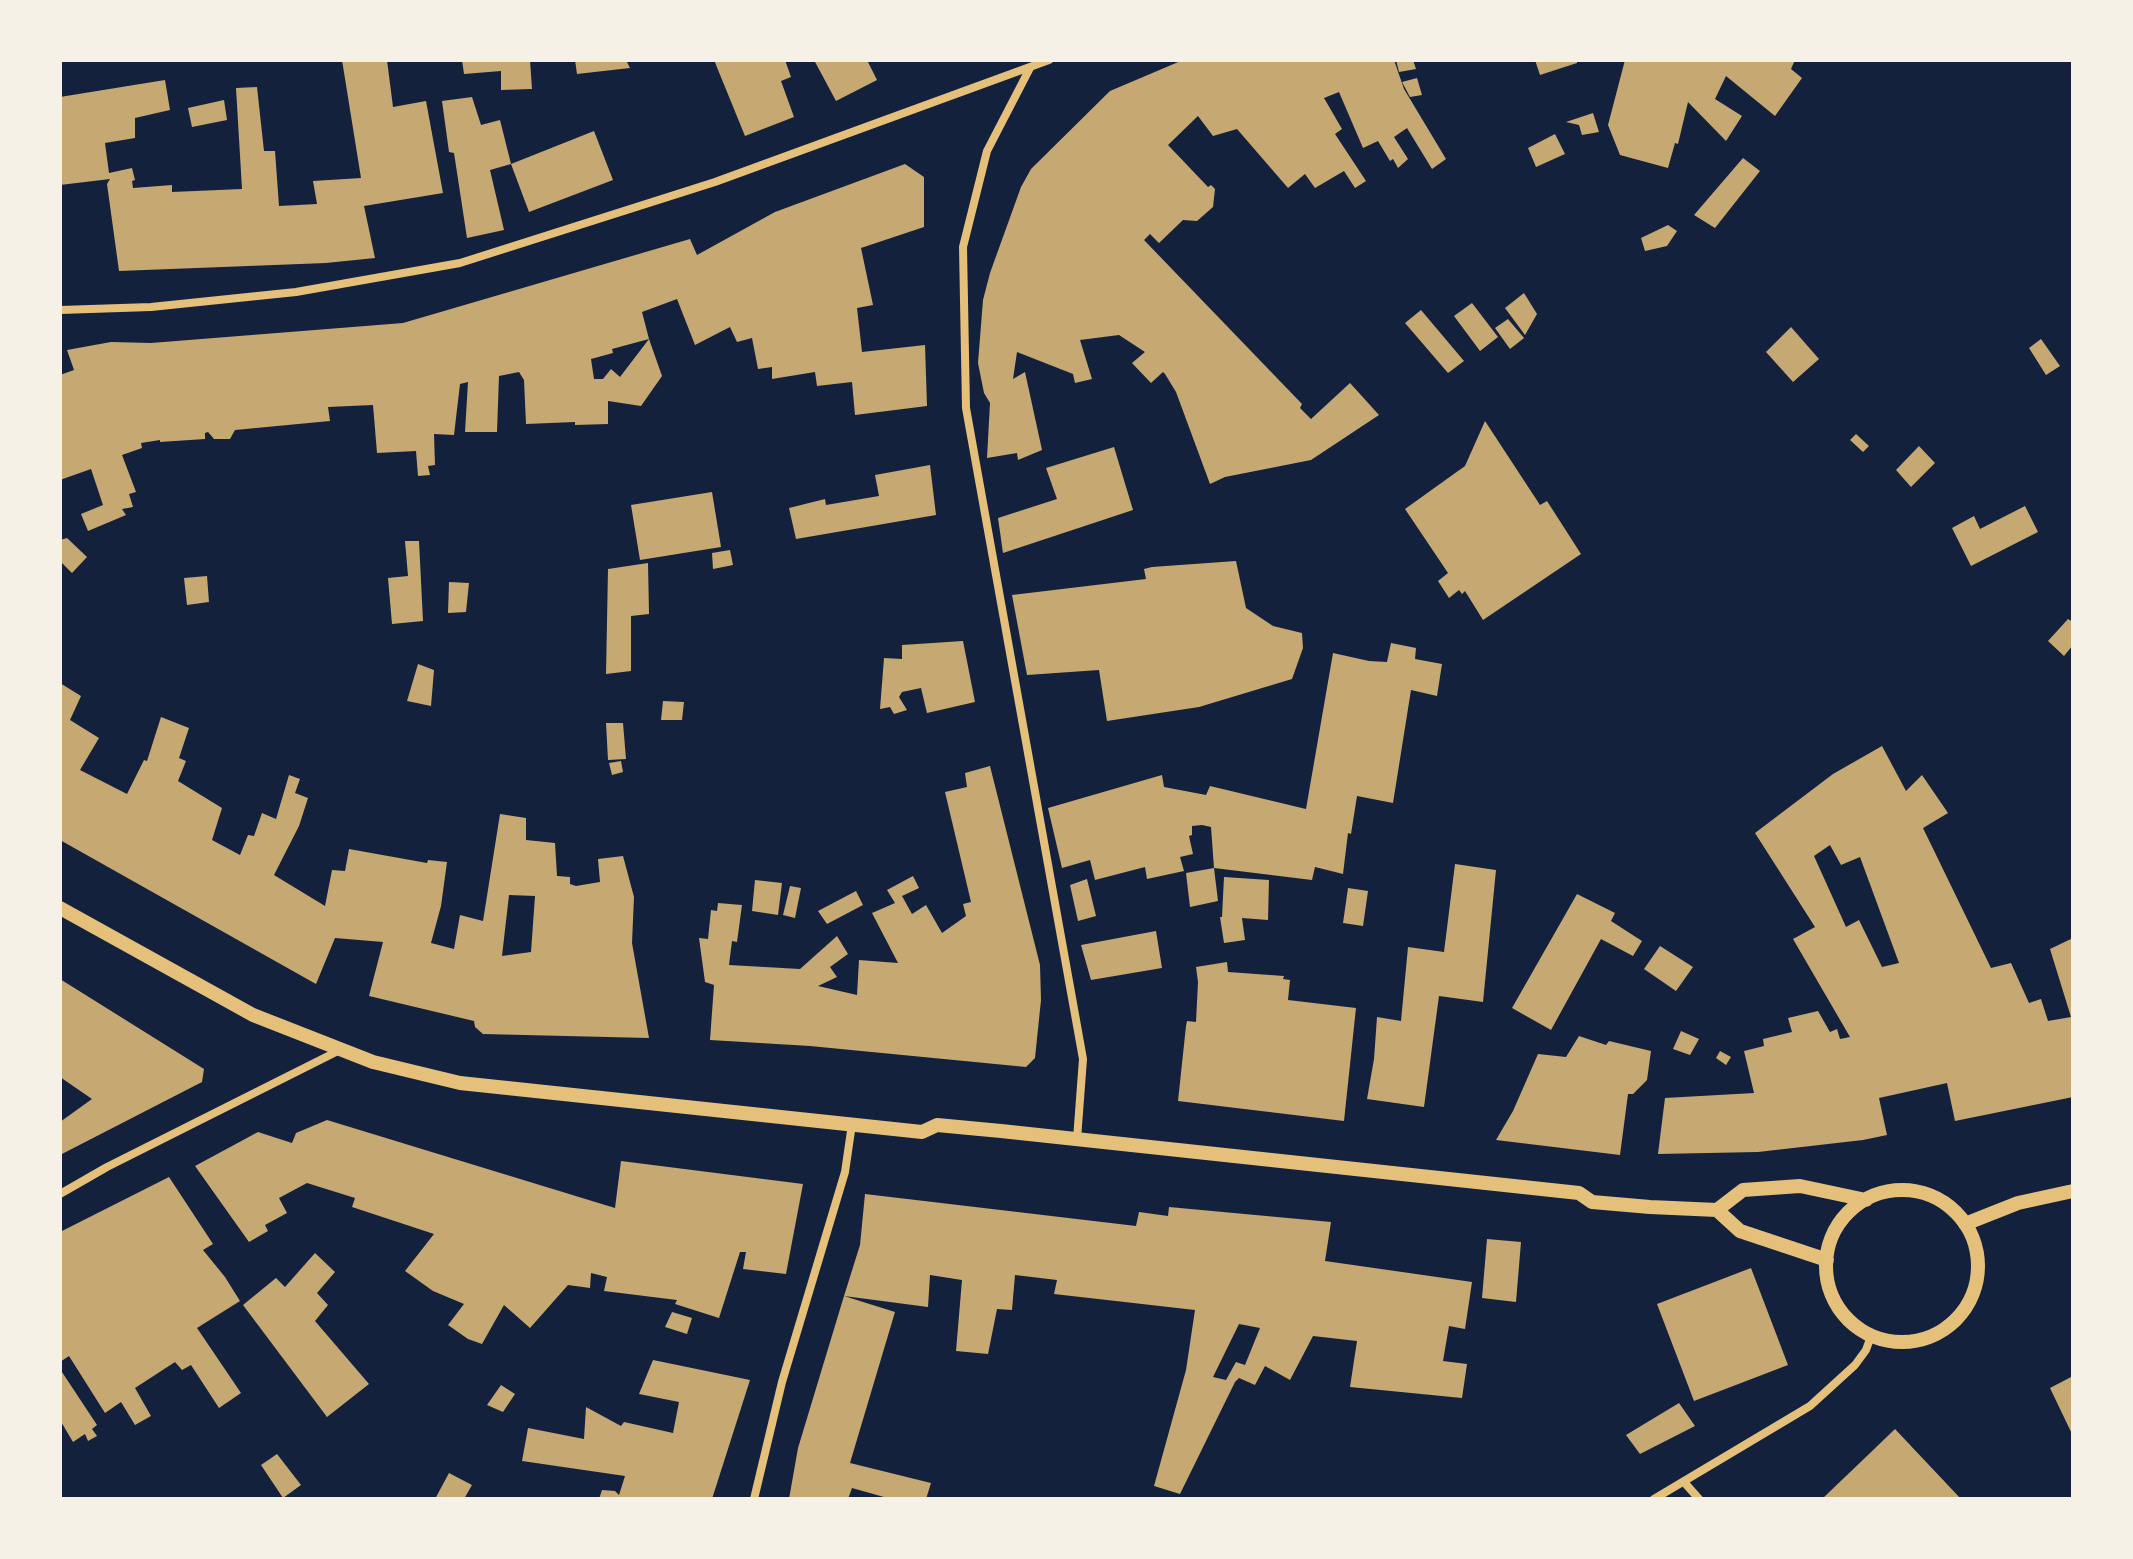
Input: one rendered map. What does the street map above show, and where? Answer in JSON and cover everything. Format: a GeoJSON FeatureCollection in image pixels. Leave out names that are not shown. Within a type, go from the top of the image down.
{"type":"FeatureCollection","features":[{"type":"Feature","properties":{"kind":"street"},"geometry":{"type":"LineString","coordinates":[[60,310],[151,307],[296,292],[460,263],[715,182],[1049,60]]}},
{"type":"Feature","properties":{"kind":"street"},"geometry":{"type":"LineString","coordinates":[[1030,68],[987,151],[963,247],[966,408],[1083,1059],[1077,1139]]}},
{"type":"Feature","properties":{"kind":"street"},"geometry":{"type":"LineString","coordinates":[[60,908],[253,1015],[393,1069],[460,1083],[922,1132],[937,1125],[1077,1139],[1579,1193],[1592,1202],[1717,1210],[1740,1231],[1827,1260]]}},
{"type":"Feature","properties":{"kind":"street"},"geometry":{"type":"LineString","coordinates":[[60,1194],[107,1167],[341,1049]]}},
{"type":"Feature","properties":{"kind":"street"},"geometry":{"type":"LineString","coordinates":[[754,1499],[782,1382],[845,1172],[852,1124]]}},
{"type":"Feature","properties":{"kind":"street"},"geometry":{"type":"LineString","coordinates":[[1717,1210],[1743,1190],[1800,1186],[1866,1200]]}},
{"type":"Feature","properties":{"kind":"street"},"geometry":{"type":"LineString","coordinates":[[1965,1224],[2018,1203],[2073,1191]]}},
{"type":"Feature","properties":{"kind":"street"},"geometry":{"type":"LineString","coordinates":[[1886,1192],[1916,1192],[1944,1203],[1965,1224],[1976,1251],[1978,1274],[1972,1295],[1961,1315],[1938,1333],[1917,1341],[1894,1342],[1871,1336],[1849,1321],[1835,1302],[1827,1282],[1829,1244],[1848,1213],[1866,1200],[1886,1192]]}},
{"type":"Feature","properties":{"kind":"street"},"geometry":{"type":"LineString","coordinates":[[1654,1499],[1810,1406],[1855,1365],[1871,1336]]}},
{"type":"Feature","properties":{"kind":"street"},"geometry":{"type":"LineString","coordinates":[[1684,1482],[1699,1499]]}},
{"type":"Feature","properties":{"kind":"building"},"geometry":{"type":"Polygon","coordinates":[[[342,60],[387,60],[393,107],[426,101],[443,193],[364,206],[375,258],[326,263],[119,271],[107,184],[110,179],[60,185],[60,97],[165,80],[170,110],[135,118],[135,138],[105,143],[109,173],[132,168],[133,188],[172,185],[172,192],[242,189],[236,88],[257,87],[264,151],[275,151],[279,206],[317,204],[313,181],[361,178],[342,60]]]}},
{"type":"Feature","properties":{"kind":"building"},"geometry":{"type":"Polygon","coordinates":[[[462,60],[530,60],[532,89],[501,90],[501,71],[464,74],[462,60]]]}},
{"type":"Feature","properties":{"kind":"building"},"geometry":{"type":"Polygon","coordinates":[[[575,60],[626,60],[630,68],[577,74],[575,60]]]}},
{"type":"Feature","properties":{"kind":"building"},"geometry":{"type":"Polygon","coordinates":[[[714,60],[785,60],[791,77],[781,81],[794,117],[745,136],[714,60]]]}},
{"type":"Feature","properties":{"kind":"building"},"geometry":{"type":"Polygon","coordinates":[[[814,60],[867,60],[877,80],[836,101],[814,60]]]}},
{"type":"Feature","properties":{"kind":"building"},"geometry":{"type":"Polygon","coordinates":[[[1183,60],[1394,60],[1404,89],[1446,159],[1432,169],[1407,128],[1394,137],[1408,159],[1398,168],[1378,141],[1363,148],[1339,92],[1324,98],[1342,129],[1335,134],[1366,181],[1355,188],[1344,171],[1315,188],[1305,174],[1288,188],[1237,129],[1213,136],[1198,116],[1168,145],[1208,187],[1211,185],[1215,189],[1213,207],[1197,221],[1183,220],[1159,243],[1150,234],[1144,240],[1302,404],[1300,408],[1311,419],[1350,383],[1379,415],[1311,460],[1225,477],[1210,484],[1176,392],[1163,372],[1151,383],[1132,363],[1145,352],[1119,335],[1080,340],[1092,379],[1075,383],[1073,374],[1017,352],[1013,379],[1025,372],[1042,450],[1018,460],[1017,453],[987,458],[990,403],[984,393],[978,363],[983,300],[1021,187],[1031,169],[1110,91],[1183,60]]]}},
{"type":"Feature","properties":{"kind":"building"},"geometry":{"type":"Polygon","coordinates":[[[1396,60],[1413,60],[1416,69],[1399,72],[1396,60]]]}},
{"type":"Feature","properties":{"kind":"building"},"geometry":{"type":"Polygon","coordinates":[[[1535,60],[1577,60],[1577,63],[1540,75],[1535,60]]]}},
{"type":"Feature","properties":{"kind":"building"},"geometry":{"type":"Polygon","coordinates":[[[1625,60],[1795,60],[1791,69],[1802,78],[1775,116],[1726,76],[1715,99],[1742,116],[1726,141],[1688,102],[1678,144],[1675,143],[1668,168],[1620,155],[1608,125],[1625,60]]]}},
{"type":"Feature","properties":{"kind":"building"},"geometry":{"type":"Polygon","coordinates":[[[1417,78],[1422,95],[1410,97],[1402,82],[1417,78]]]}},
{"type":"Feature","properties":{"kind":"building"},"geometry":{"type":"Polygon","coordinates":[[[472,97],[481,125],[500,120],[511,164],[490,170],[504,230],[467,238],[454,153],[449,152],[442,101],[472,97]]]}},
{"type":"Feature","properties":{"kind":"building"},"geometry":{"type":"Polygon","coordinates":[[[224,100],[227,120],[192,127],[188,108],[224,100]]]}},
{"type":"Feature","properties":{"kind":"building"},"geometry":{"type":"Polygon","coordinates":[[[1593,113],[1599,132],[1582,135],[1579,125],[1566,122],[1593,113]]]}},
{"type":"Feature","properties":{"kind":"building"},"geometry":{"type":"Polygon","coordinates":[[[594,131],[613,180],[529,212],[511,164],[594,131]]]}},
{"type":"Feature","properties":{"kind":"building"},"geometry":{"type":"Polygon","coordinates":[[[1555,134],[1565,154],[1536,167],[1528,148],[1555,134]]]}},
{"type":"Feature","properties":{"kind":"building"},"geometry":{"type":"Polygon","coordinates":[[[1743,158],[1760,171],[1715,228],[1694,215],[1743,158]]]}},
{"type":"Feature","properties":{"kind":"building"},"geometry":{"type":"Polygon","coordinates":[[[905,164],[924,177],[924,227],[861,248],[873,305],[857,308],[862,352],[925,345],[927,406],[855,415],[852,382],[817,386],[815,372],[772,379],[772,367],[758,369],[752,338],[737,342],[730,327],[695,345],[677,299],[642,312],[662,376],[641,406],[608,401],[608,424],[526,424],[524,380],[519,372],[499,376],[497,432],[465,432],[468,382],[460,384],[454,435],[434,434],[435,465],[428,466],[430,475],[418,476],[416,451],[377,453],[373,405],[328,407],[330,421],[235,430],[230,439],[214,439],[208,432],[205,439],[141,443],[142,448],[122,455],[136,492],[129,494],[133,507],[122,509],[126,515],[88,531],[81,514],[103,505],[91,469],[60,480],[60,375],[74,370],[67,350],[111,342],[151,343],[403,323],[690,239],[697,255],[775,212],[905,164]],[[649,339],[612,349],[613,353],[591,359],[594,379],[603,379],[611,369],[620,377],[649,339]]]}},
{"type":"Feature","properties":{"kind":"building"},"geometry":{"type":"Polygon","coordinates":[[[1668,225],[1677,231],[1667,246],[1645,251],[1641,238],[1668,225]]]}},
{"type":"Feature","properties":{"kind":"building"},"geometry":{"type":"Polygon","coordinates":[[[1524,293],[1537,314],[1525,335],[1505,308],[1524,293]]]}},
{"type":"Feature","properties":{"kind":"building"},"geometry":{"type":"Polygon","coordinates":[[[1472,303],[1498,337],[1480,351],[1454,316],[1472,303]]]}},
{"type":"Feature","properties":{"kind":"building"},"geometry":{"type":"Polygon","coordinates":[[[1421,310],[1464,361],[1448,373],[1405,323],[1421,310]]]}},
{"type":"Feature","properties":{"kind":"building"},"geometry":{"type":"Polygon","coordinates":[[[1508,319],[1524,338],[1510,349],[1495,328],[1508,319]]]}},
{"type":"Feature","properties":{"kind":"building"},"geometry":{"type":"Polygon","coordinates":[[[1791,327],[1819,359],[1793,382],[1766,352],[1791,327]]]}},
{"type":"Feature","properties":{"kind":"building"},"geometry":{"type":"Polygon","coordinates":[[[2041,339],[2060,366],[2046,375],[2029,348],[2041,339]]]}},
{"type":"Feature","properties":{"kind":"building"},"geometry":{"type":"Polygon","coordinates":[[[1485,421],[1540,505],[1547,501],[1581,554],[1483,620],[1465,591],[1462,594],[1459,590],[1449,598],[1438,581],[1448,573],[1405,509],[1465,466],[1485,421]]]}},
{"type":"Feature","properties":{"kind":"building"},"geometry":{"type":"Polygon","coordinates":[[[1856,434],[1869,446],[1863,452],[1850,440],[1856,434]]]}},
{"type":"Feature","properties":{"kind":"building"},"geometry":{"type":"Polygon","coordinates":[[[1919,446],[1935,463],[1911,487],[1896,470],[1919,446]]]}},
{"type":"Feature","properties":{"kind":"building"},"geometry":{"type":"Polygon","coordinates":[[[1114,447],[1133,510],[1003,553],[998,518],[1057,499],[1046,468],[1114,447]]]}},
{"type":"Feature","properties":{"kind":"building"},"geometry":{"type":"Polygon","coordinates":[[[930,465],[936,515],[796,539],[789,508],[825,499],[826,505],[879,496],[875,475],[930,465]]]}},
{"type":"Feature","properties":{"kind":"building"},"geometry":{"type":"Polygon","coordinates":[[[712,492],[721,547],[640,560],[631,505],[712,492]]]}},
{"type":"Feature","properties":{"kind":"building"},"geometry":{"type":"Polygon","coordinates":[[[2025,506],[2038,532],[1971,566],[1952,528],[1974,516],[1980,529],[2025,506]]]}},
{"type":"Feature","properties":{"kind":"building"},"geometry":{"type":"Polygon","coordinates":[[[67,538],[87,557],[72,573],[60,561],[60,540],[67,538]]]}},
{"type":"Feature","properties":{"kind":"building"},"geometry":{"type":"Polygon","coordinates":[[[405,541],[419,541],[423,621],[392,624],[388,578],[408,576],[405,541]]]}},
{"type":"Feature","properties":{"kind":"building"},"geometry":{"type":"Polygon","coordinates":[[[730,550],[733,565],[713,569],[712,553],[730,550]]]}},
{"type":"Feature","properties":{"kind":"building"},"geometry":{"type":"Polygon","coordinates":[[[1236,561],[1246,608],[1273,626],[1302,633],[1303,648],[1292,679],[1199,707],[1107,721],[1099,670],[1027,675],[1012,595],[1146,579],[1144,569],[1152,567],[1236,561]]]}},
{"type":"Feature","properties":{"kind":"building"},"geometry":{"type":"Polygon","coordinates":[[[648,563],[649,614],[631,616],[631,671],[606,674],[608,569],[648,563]]]}},
{"type":"Feature","properties":{"kind":"building"},"geometry":{"type":"Polygon","coordinates":[[[207,576],[209,602],[187,605],[184,578],[207,576]]]}},
{"type":"Feature","properties":{"kind":"building"},"geometry":{"type":"Polygon","coordinates":[[[449,582],[469,583],[466,612],[448,613],[449,582]]]}},
{"type":"Feature","properties":{"kind":"building"},"geometry":{"type":"Polygon","coordinates":[[[2068,619],[2073,622],[2073,645],[2064,656],[2048,641],[2068,619]]]}},
{"type":"Feature","properties":{"kind":"building"},"geometry":{"type":"Polygon","coordinates":[[[963,641],[975,702],[927,713],[921,688],[902,692],[899,697],[907,710],[894,714],[890,707],[880,709],[884,658],[902,659],[902,645],[963,641]]]}},
{"type":"Feature","properties":{"kind":"building"},"geometry":{"type":"Polygon","coordinates":[[[1391,643],[1416,648],[1415,659],[1442,664],[1437,696],[1411,690],[1393,803],[1357,796],[1343,874],[1315,867],[1312,880],[1214,868],[1211,827],[1202,825],[1192,826],[1192,835],[1189,836],[1193,854],[1180,857],[1184,871],[1147,879],[1145,867],[1095,880],[1090,860],[1062,868],[1048,808],[1162,775],[1164,787],[1206,795],[1210,786],[1306,809],[1333,653],[1387,662],[1391,643]]]}},
{"type":"Feature","properties":{"kind":"building"},"geometry":{"type":"Polygon","coordinates":[[[418,664],[434,670],[431,706],[407,701],[418,664]]]}},
{"type":"Feature","properties":{"kind":"building"},"geometry":{"type":"Polygon","coordinates":[[[60,683],[81,696],[70,720],[99,738],[80,770],[127,794],[144,760],[147,761],[161,717],[189,728],[179,758],[186,761],[178,781],[222,808],[212,840],[240,855],[248,835],[254,836],[262,813],[276,819],[289,775],[300,779],[295,793],[308,798],[299,826],[274,875],[325,906],[332,870],[345,871],[349,849],[427,863],[428,860],[447,862],[441,906],[431,943],[454,949],[460,915],[483,921],[500,814],[526,818],[526,840],[555,843],[557,876],[570,877],[570,884],[600,882],[598,859],[623,856],[634,897],[632,943],[649,1038],[483,1034],[475,1027],[474,1021],[369,996],[383,942],[335,938],[316,984],[60,840],[60,683]],[[509,895],[502,956],[531,952],[535,896],[509,895]]]}},
{"type":"Feature","properties":{"kind":"building"},"geometry":{"type":"Polygon","coordinates":[[[663,701],[684,702],[682,720],[661,720],[663,701]]]}},
{"type":"Feature","properties":{"kind":"building"},"geometry":{"type":"Polygon","coordinates":[[[606,723],[623,723],[626,759],[608,760],[606,723]]]}},
{"type":"Feature","properties":{"kind":"building"},"geometry":{"type":"Polygon","coordinates":[[[1882,746],[1906,791],[1922,775],[1948,813],[1923,828],[1991,968],[2011,963],[2029,1003],[2041,999],[2048,1021],[2071,1017],[2050,949],[2073,938],[2073,1097],[1955,1121],[1947,1083],[1879,1098],[1887,1135],[1758,1152],[1658,1154],[1665,1098],[1754,1093],[1744,1051],[1764,1046],[1763,1039],[1792,1032],[1788,1018],[1818,1011],[1830,1032],[1837,1029],[1840,1039],[1850,1037],[1793,939],[1815,927],[1755,833],[1833,774],[1882,746]],[[1830,845],[1814,856],[1846,927],[1859,920],[1882,967],[1899,963],[1860,857],[1841,865],[1830,845]]]}},
{"type":"Feature","properties":{"kind":"building"},"geometry":{"type":"Polygon","coordinates":[[[621,761],[623,772],[612,775],[609,763],[621,761]]]}},
{"type":"Feature","properties":{"kind":"building"},"geometry":{"type":"Polygon","coordinates":[[[990,766],[1040,965],[1041,1000],[1035,1058],[1026,1067],[810,1046],[710,1040],[714,985],[705,982],[699,938],[708,939],[711,910],[717,911],[718,903],[742,905],[737,942],[732,941],[729,965],[800,969],[837,936],[848,954],[830,967],[837,977],[818,986],[857,995],[859,960],[898,963],[872,913],[895,903],[887,890],[913,876],[919,888],[902,896],[912,914],[926,905],[942,933],[966,916],[963,904],[971,902],[945,792],[967,787],[965,773],[990,766]]]}},
{"type":"Feature","properties":{"kind":"building"},"geometry":{"type":"Polygon","coordinates":[[[1455,864],[1496,870],[1483,1002],[1439,996],[1424,1107],[1367,1099],[1377,1017],[1401,1021],[1408,947],[1444,952],[1455,864]]]}},
{"type":"Feature","properties":{"kind":"building"},"geometry":{"type":"Polygon","coordinates":[[[1214,868],[1218,901],[1190,907],[1186,873],[1214,868]]]}},
{"type":"Feature","properties":{"kind":"building"},"geometry":{"type":"Polygon","coordinates":[[[1224,877],[1269,880],[1268,920],[1242,918],[1245,940],[1224,943],[1220,917],[1224,877]]]}},
{"type":"Feature","properties":{"kind":"building"},"geometry":{"type":"Polygon","coordinates":[[[1087,879],[1096,916],[1078,921],[1070,885],[1087,879]]]}},
{"type":"Feature","properties":{"kind":"building"},"geometry":{"type":"Polygon","coordinates":[[[755,880],[782,883],[778,915],[752,911],[755,880]]]}},
{"type":"Feature","properties":{"kind":"building"},"geometry":{"type":"Polygon","coordinates":[[[790,886],[801,888],[795,918],[783,915],[790,886]]]}},
{"type":"Feature","properties":{"kind":"building"},"geometry":{"type":"Polygon","coordinates":[[[1348,888],[1368,891],[1363,926],[1343,923],[1348,888]]]}},
{"type":"Feature","properties":{"kind":"building"},"geometry":{"type":"Polygon","coordinates":[[[856,891],[863,905],[827,924],[818,911],[856,891]]]}},
{"type":"Feature","properties":{"kind":"building"},"geometry":{"type":"Polygon","coordinates":[[[1577,894],[1615,913],[1611,921],[1642,941],[1633,956],[1601,939],[1551,1030],[1512,1008],[1577,894]]]}},
{"type":"Feature","properties":{"kind":"building"},"geometry":{"type":"Polygon","coordinates":[[[1156,931],[1162,968],[1091,980],[1081,945],[1156,931]]]}},
{"type":"Feature","properties":{"kind":"building"},"geometry":{"type":"Polygon","coordinates":[[[1660,946],[1693,967],[1676,991],[1644,969],[1660,946]]]}},
{"type":"Feature","properties":{"kind":"building"},"geometry":{"type":"Polygon","coordinates":[[[1227,962],[1228,972],[1284,976],[1283,979],[1290,980],[1288,1000],[1356,1008],[1344,1121],[1178,1101],[1187,1021],[1196,1022],[1196,967],[1227,962]]]}},
{"type":"Feature","properties":{"kind":"building"},"geometry":{"type":"Polygon","coordinates":[[[60,979],[204,1069],[202,1082],[60,1155],[60,1122],[92,1099],[60,1077],[60,979]]]}},
{"type":"Feature","properties":{"kind":"building"},"geometry":{"type":"Polygon","coordinates":[[[1681,1031],[1699,1039],[1690,1055],[1673,1049],[1681,1031]]]}},
{"type":"Feature","properties":{"kind":"building"},"geometry":{"type":"Polygon","coordinates":[[[1579,1036],[1606,1045],[1609,1041],[1651,1051],[1647,1080],[1633,1094],[1628,1094],[1620,1155],[1496,1140],[1513,1111],[1538,1054],[1566,1057],[1579,1036]]]}},
{"type":"Feature","properties":{"kind":"building"},"geometry":{"type":"Polygon","coordinates":[[[1720,1051],[1731,1057],[1726,1065],[1716,1058],[1720,1051]]]}},
{"type":"Feature","properties":{"kind":"building"},"geometry":{"type":"Polygon","coordinates":[[[327,1120],[615,1208],[621,1161],[803,1184],[786,1274],[743,1269],[746,1252],[740,1252],[719,1318],[675,1304],[677,1300],[604,1291],[607,1277],[591,1273],[590,1288],[568,1285],[530,1328],[504,1305],[482,1344],[468,1339],[448,1325],[464,1304],[433,1291],[405,1271],[434,1234],[352,1207],[355,1198],[307,1183],[279,1198],[287,1213],[265,1225],[268,1231],[249,1242],[195,1166],[258,1132],[292,1143],[296,1133],[327,1120]]]}},
{"type":"Feature","properties":{"kind":"building"},"geometry":{"type":"Polygon","coordinates":[[[169,1177],[213,1244],[203,1250],[240,1301],[197,1328],[241,1393],[219,1408],[191,1365],[182,1370],[175,1362],[135,1388],[151,1416],[135,1425],[121,1402],[105,1413],[69,1356],[60,1362],[60,1232],[169,1177]]]}},
{"type":"Feature","properties":{"kind":"building"},"geometry":{"type":"Polygon","coordinates":[[[865,1194],[1136,1226],[1139,1212],[1168,1216],[1169,1207],[1331,1222],[1325,1261],[1472,1282],[1465,1329],[1449,1326],[1443,1361],[1467,1364],[1462,1398],[1350,1387],[1357,1341],[1313,1336],[1290,1380],[1265,1366],[1255,1385],[1239,1378],[1235,1382],[1180,1494],[1154,1486],[1186,1370],[1195,1310],[1054,1294],[1057,1280],[1015,1275],[1012,1310],[997,1309],[988,1354],[956,1351],[962,1280],[930,1275],[928,1307],[844,1296],[860,1245],[865,1194]],[[1239,1324],[1213,1377],[1226,1380],[1236,1362],[1245,1365],[1260,1328],[1239,1324]]]}},
{"type":"Feature","properties":{"kind":"building"},"geometry":{"type":"Polygon","coordinates":[[[1487,1239],[1521,1242],[1516,1302],[1482,1298],[1487,1239]]]}},
{"type":"Feature","properties":{"kind":"building"},"geometry":{"type":"Polygon","coordinates":[[[315,1253],[335,1272],[317,1293],[328,1305],[315,1321],[369,1384],[327,1417],[243,1305],[276,1278],[285,1287],[315,1253]]]}},
{"type":"Feature","properties":{"kind":"building"},"geometry":{"type":"Polygon","coordinates":[[[1751,1268],[1788,1365],[1694,1401],[1657,1304],[1751,1268]]]}},
{"type":"Feature","properties":{"kind":"building"},"geometry":{"type":"Polygon","coordinates":[[[844,1296],[895,1312],[850,1463],[931,1483],[926,1499],[891,1499],[852,1488],[848,1499],[789,1499],[798,1448],[844,1296]]]}},
{"type":"Feature","properties":{"kind":"building"},"geometry":{"type":"Polygon","coordinates":[[[672,1312],[692,1318],[687,1334],[665,1327],[672,1312]]]}},
{"type":"Feature","properties":{"kind":"building"},"geometry":{"type":"Polygon","coordinates":[[[653,1360],[750,1380],[712,1499],[599,1499],[602,1490],[615,1491],[619,1495],[625,1476],[522,1461],[528,1428],[584,1439],[586,1407],[621,1426],[624,1422],[673,1433],[679,1402],[639,1394],[653,1360]]]}},
{"type":"Feature","properties":{"kind":"building"},"geometry":{"type":"Polygon","coordinates":[[[60,1369],[97,1425],[92,1429],[97,1436],[88,1441],[85,1434],[73,1442],[60,1420],[60,1369]]]}},
{"type":"Feature","properties":{"kind":"building"},"geometry":{"type":"Polygon","coordinates":[[[2073,1376],[2073,1436],[2050,1388],[2073,1376]]]}},
{"type":"Feature","properties":{"kind":"building"},"geometry":{"type":"Polygon","coordinates":[[[501,1385],[515,1394],[503,1412],[487,1405],[501,1385]]]}},
{"type":"Feature","properties":{"kind":"building"},"geometry":{"type":"Polygon","coordinates":[[[1679,1403],[1695,1426],[1640,1454],[1626,1435],[1679,1403]]]}},
{"type":"Feature","properties":{"kind":"building"},"geometry":{"type":"Polygon","coordinates":[[[1895,1429],[1961,1499],[1822,1499],[1869,1454],[1895,1429]]]}},
{"type":"Feature","properties":{"kind":"building"},"geometry":{"type":"Polygon","coordinates":[[[277,1454],[301,1485],[283,1498],[261,1465],[277,1454]]]}},
{"type":"Feature","properties":{"kind":"building"},"geometry":{"type":"Polygon","coordinates":[[[449,1473],[472,1485],[464,1499],[435,1499],[449,1473]]]}}]}
